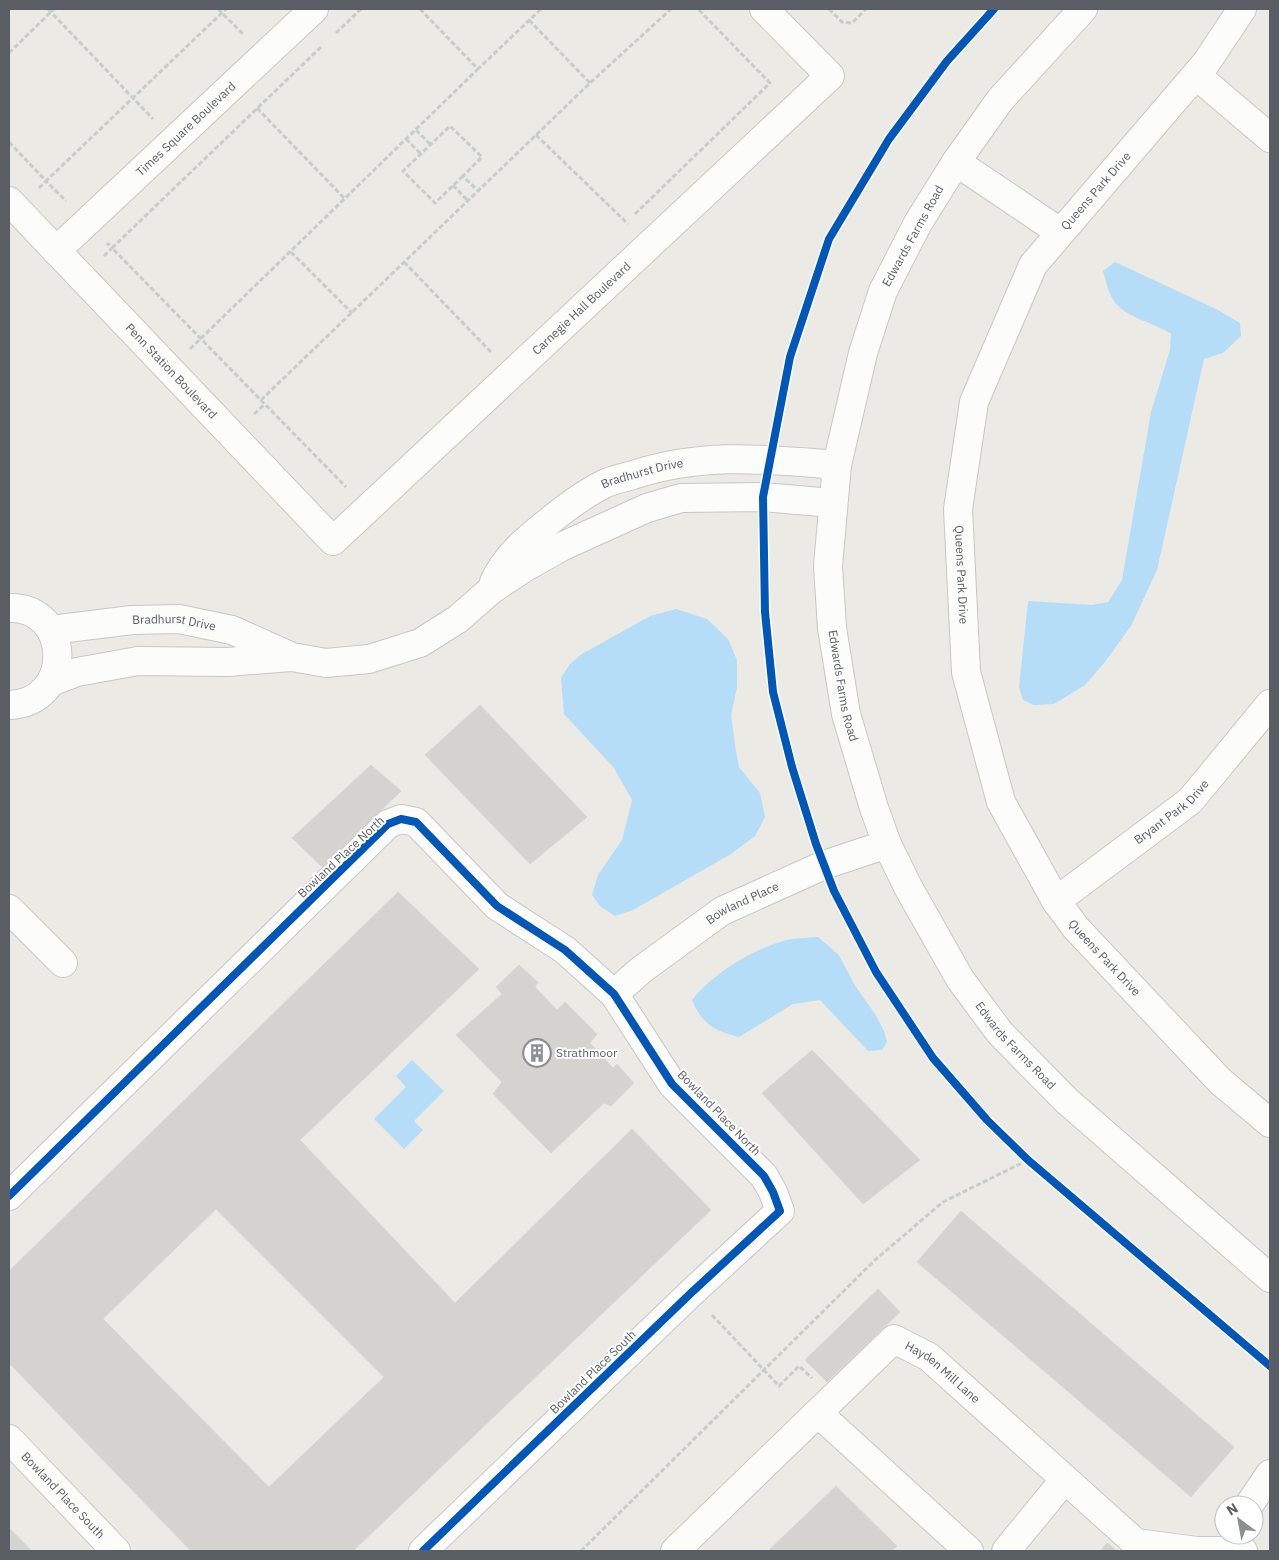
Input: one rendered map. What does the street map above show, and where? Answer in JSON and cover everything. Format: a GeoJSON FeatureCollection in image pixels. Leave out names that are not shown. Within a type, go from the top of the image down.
{"type":"FeatureCollection","features":[{"type":"Feature","properties":{"kind":"street","name":"Times Square Boulevard"},"geometry":{"type":"LineString","coordinates":[[56,251],[314,9]]}},
{"type":"Feature","properties":{"kind":"street","name":"Carnegie Hall Boulevard"},"geometry":{"type":"LineString","coordinates":[[333,541],[830,76],[764,9]]}},
{"type":"Feature","properties":{"kind":"street","name":"Edwards Farms Road"},"geometry":{"type":"LineString","coordinates":[[1083,9],[1000,100],[956,162],[918,223],[883,291],[863,353],[837,465],[832,503],[828,566],[832,628],[851,733],[864,781],[887,844],[927,922],[960,979],[1000,1033],[1067,1102],[1270,1278]]}},
{"type":"Feature","properties":{"kind":"street","name":"Queens Park Drive"},"geometry":{"type":"LineString","coordinates":[[1242,9],[1196,75],[1033,265],[974,402],[958,508],[966,672],[1001,802],[1056,901],[1076,928],[1220,1081],[1270,1122]]}},
{"type":"Feature","properties":{"kind":"street"},"geometry":{"type":"LineString","coordinates":[[1196,75],[1270,138]]}},
{"type":"Feature","properties":{"kind":"street"},"geometry":{"type":"LineString","coordinates":[[956,162],[1060,232]]}},
{"type":"Feature","properties":{"kind":"street","name":"Penn Station Boulevard"},"geometry":{"type":"LineString","coordinates":[[9,201],[333,541]]}},
{"type":"Feature","properties":{"kind":"street","name":"Bradhurst Drive"},"geometry":{"type":"LineString","coordinates":[[490,590],[502,565],[522,543],[563,510],[604,484],[662,465],[704,459],[746,457],[837,465]]}},
{"type":"Feature","properties":{"kind":"street","name":"Bradhurst Drive"},"geometry":{"type":"LineString","coordinates":[[51,630],[132,620],[178,619],[232,630],[292,657],[326,663],[369,659],[420,643],[458,619],[490,590],[532,563],[610,523],[647,508],[681,498],[764,497],[832,503]]}},
{"type":"Feature","properties":{"kind":"street"},"geometry":{"type":"LineString","coordinates":[[9,608],[26,611],[40,618],[51,630],[58,647],[58,665],[51,682],[40,694],[26,702],[9,705]]}},
{"type":"Feature","properties":{"kind":"street","name":"Bradhurst Drive"},"geometry":{"type":"LineString","coordinates":[[51,682],[77,672],[138,661],[228,662],[292,657]]}},
{"type":"Feature","properties":{"kind":"street","name":"Bryant Park Drive"},"geometry":{"type":"LineString","coordinates":[[1056,901],[1190,801],[1270,704]]}},
{"type":"Feature","properties":{"kind":"street","name":"Bowland Place North"},"geometry":{"type":"LineString","coordinates":[[9,1196],[388,824],[401,819],[416,822],[497,906],[565,950],[614,994],[672,1084],[764,1176],[773,1192],[780,1211]]}},
{"type":"Feature","properties":{"kind":"street","name":"Bowland Place"},"geometry":{"type":"LineString","coordinates":[[614,994],[641,970],[722,911],[824,865],[887,844]]}},
{"type":"Feature","properties":{"kind":"street"},"geometry":{"type":"LineString","coordinates":[[9,909],[63,963]]}},
{"type":"Feature","properties":{"kind":"street","name":"Bowland Place South"},"geometry":{"type":"LineString","coordinates":[[423,1551],[691,1293],[780,1211]]}},
{"type":"Feature","properties":{"kind":"street","name":"Hayden Mill Lane"},"geometry":{"type":"LineString","coordinates":[[675,1551],[894,1339],[929,1357],[1136,1544],[1197,1551],[1242,1547]]}},
{"type":"Feature","properties":{"kind":"street"},"geometry":{"type":"LineString","coordinates":[[826,1406],[969,1551]]}},
{"type":"Feature","properties":{"kind":"street","name":"Bowland Place South"},"geometry":{"type":"LineString","coordinates":[[9,1439],[116,1551]]}},
{"type":"Feature","properties":{"kind":"street"},"geometry":{"type":"LineString","coordinates":[[1256,1495],[1270,1474]]}},
{"type":"Feature","properties":{"kind":"street"},"geometry":{"type":"LineString","coordinates":[[1006,1551],[1065,1479]]}},
{"type":"Feature","properties":{"kind":"path"},"geometry":{"type":"LineString","coordinates":[[218,9],[264,56]]}},
{"type":"Feature","properties":{"kind":"path"},"geometry":{"type":"LineString","coordinates":[[9,142],[46,181],[226,9]]}},
{"type":"Feature","properties":{"kind":"path"},"geometry":{"type":"LineString","coordinates":[[334,35],[361,9]]}},
{"type":"Feature","properties":{"kind":"path"},"geometry":{"type":"LineString","coordinates":[[420,9],[478,69]]}},
{"type":"Feature","properties":{"kind":"path"},"geometry":{"type":"LineString","coordinates":[[169,368],[541,9]]}},
{"type":"Feature","properties":{"kind":"path"},"geometry":{"type":"LineString","coordinates":[[261,400],[590,83],[670,9]]}},
{"type":"Feature","properties":{"kind":"path"},"geometry":{"type":"LineString","coordinates":[[619,229],[770,83],[698,9]]}},
{"type":"Feature","properties":{"kind":"path"},"geometry":{"type":"LineString","coordinates":[[829,9],[842,22],[852,23],[866,9]]}},
{"type":"Feature","properties":{"kind":"path"},"geometry":{"type":"LineString","coordinates":[[9,52],[51,10],[174,140]]}},
{"type":"Feature","properties":{"kind":"path"},"geometry":{"type":"LineString","coordinates":[[529,20],[590,83]]}},
{"type":"Feature","properties":{"kind":"path"},"geometry":{"type":"LineString","coordinates":[[327,42],[112,248],[349,490]]}},
{"type":"Feature","properties":{"kind":"path"},"geometry":{"type":"LineString","coordinates":[[234,84],[345,199]]}},
{"type":"Feature","properties":{"kind":"path"},"geometry":{"type":"LineString","coordinates":[[450,126],[482,157],[435,203],[403,171],[430,144],[450,126]]}},
{"type":"Feature","properties":{"kind":"path"},"geometry":{"type":"LineString","coordinates":[[416,130],[430,144]]}},
{"type":"Feature","properties":{"kind":"path"},"geometry":{"type":"LineString","coordinates":[[536,135],[649,246]]}},
{"type":"Feature","properties":{"kind":"path"},"geometry":{"type":"LineString","coordinates":[[406,139],[420,154]]}},
{"type":"Feature","properties":{"kind":"path"},"geometry":{"type":"LineString","coordinates":[[463,176],[478,191]]}},
{"type":"Feature","properties":{"kind":"path"},"geometry":{"type":"LineString","coordinates":[[453,185],[468,201]]}},
{"type":"Feature","properties":{"kind":"path"},"geometry":{"type":"LineString","coordinates":[[291,252],[352,313]]}},
{"type":"Feature","properties":{"kind":"path"},"geometry":{"type":"LineString","coordinates":[[404,262],[512,374]]}},
{"type":"Feature","properties":{"kind":"path"},"geometry":{"type":"LineString","coordinates":[[484,359],[498,345]]}},
{"type":"Feature","properties":{"kind":"path"},"geometry":{"type":"LineString","coordinates":[[581,1551],[875,1260],[943,1202],[1031,1162],[1021,1153]]}},
{"type":"Feature","properties":{"kind":"path"},"geometry":{"type":"LineString","coordinates":[[691,1293],[780,1386],[800,1366],[826,1406]]}},
{"type":"Feature","properties":{"kind":"water"},"geometry":{"type":"Polygon","coordinates":[[[1115,262],[1216,309],[1240,323],[1241,336],[1223,353],[1204,359],[1157,570],[1131,626],[1105,662],[1085,685],[1054,704],[1034,705],[1023,700],[1019,687],[1028,601],[1092,605],[1108,602],[1122,580],[1151,412],[1170,350],[1171,334],[1126,312],[1112,298],[1103,271],[1115,262]]]}},
{"type":"Feature","properties":{"kind":"water"},"geometry":{"type":"Polygon","coordinates":[[[676,609],[707,619],[728,639],[737,660],[737,687],[731,715],[735,745],[739,767],[760,793],[765,817],[755,836],[731,854],[633,910],[615,916],[601,907],[592,895],[598,875],[622,840],[632,800],[614,768],[564,714],[561,678],[570,664],[582,654],[650,616],[676,609]]]}},
{"type":"Feature","properties":{"kind":"water"},"geometry":{"type":"Polygon","coordinates":[[[818,937],[839,955],[854,984],[875,1014],[884,1031],[887,1042],[882,1050],[868,1051],[820,1000],[793,1004],[739,1037],[716,1029],[700,1015],[692,1000],[711,981],[735,963],[774,944],[791,939],[818,937]]]}},
{"type":"Feature","properties":{"kind":"water"},"geometry":{"type":"Polygon","coordinates":[[[412,1060],[444,1091],[414,1121],[423,1130],[404,1149],[374,1119],[406,1087],[396,1076],[412,1060]]]}},
{"type":"Feature","properties":{"kind":"building"},"geometry":{"type":"Polygon","coordinates":[[[480,705],[587,817],[530,864],[425,755],[480,705]]]}},
{"type":"Feature","properties":{"kind":"building"},"geometry":{"type":"Polygon","coordinates":[[[371,765],[401,791],[322,867],[292,838],[371,765]]]}},
{"type":"Feature","properties":{"kind":"building"},"geometry":{"type":"Polygon","coordinates":[[[398,892],[479,969],[300,1140],[455,1303],[632,1129],[711,1210],[353,1551],[191,1551],[9,1363],[9,1271],[398,892]],[[216,1209],[103,1319],[269,1487],[384,1377],[216,1209]]]}},
{"type":"Feature","properties":{"kind":"building","name":"Strathmoor"},"geometry":{"type":"Polygon","coordinates":[[[519,965],[538,982],[535,987],[557,1010],[565,1002],[597,1034],[590,1043],[613,1068],[617,1064],[634,1083],[611,1106],[604,1103],[551,1153],[493,1094],[502,1082],[456,1035],[502,994],[496,987],[519,965]]]}},
{"type":"Feature","properties":{"kind":"building"},"geometry":{"type":"Polygon","coordinates":[[[812,1050],[920,1160],[863,1204],[762,1093],[812,1050]]]}},
{"type":"Feature","properties":{"kind":"building"},"geometry":{"type":"Polygon","coordinates":[[[961,1211],[1234,1447],[1191,1497],[917,1262],[961,1211]]]}},
{"type":"Feature","properties":{"kind":"building"},"geometry":{"type":"Polygon","coordinates":[[[878,1289],[900,1312],[827,1382],[805,1360],[878,1289]]]}},
{"type":"Feature","properties":{"kind":"building"},"geometry":{"type":"Polygon","coordinates":[[[836,1486],[897,1546],[891,1551],[768,1551],[836,1486]]]}},
{"type":"Feature","properties":{"kind":"building"},"geometry":{"type":"Polygon","coordinates":[[[9,1528],[32,1551],[9,1551],[9,1528]]]}},
{"type":"Feature","properties":{"kind":"building"},"geometry":{"type":"Polygon","coordinates":[[[1107,1543],[1117,1551],[1100,1551],[1107,1543]]]}},
{"type":"Feature","properties":{"kind":"cycle path"},"geometry":{"type":"LineString","coordinates":[[994,9],[947,61],[889,139],[829,239],[790,357],[763,497],[765,612],[773,692],[792,767],[816,844],[834,891],[876,972],[933,1058],[987,1120],[1028,1160],[1270,1366]]}},
{"type":"Feature","properties":{"kind":"cycle path"},"geometry":{"type":"LineString","coordinates":[[9,1196],[388,824],[401,819],[416,822],[497,906],[565,950],[614,994],[672,1084],[764,1176],[773,1192],[780,1211],[691,1293],[423,1551]]}},
{"type":"Feature","properties":{"kind":"place","name":"Strathmoor"},"geometry":{"type":"Point","coordinates":[537,1053]}}]}
